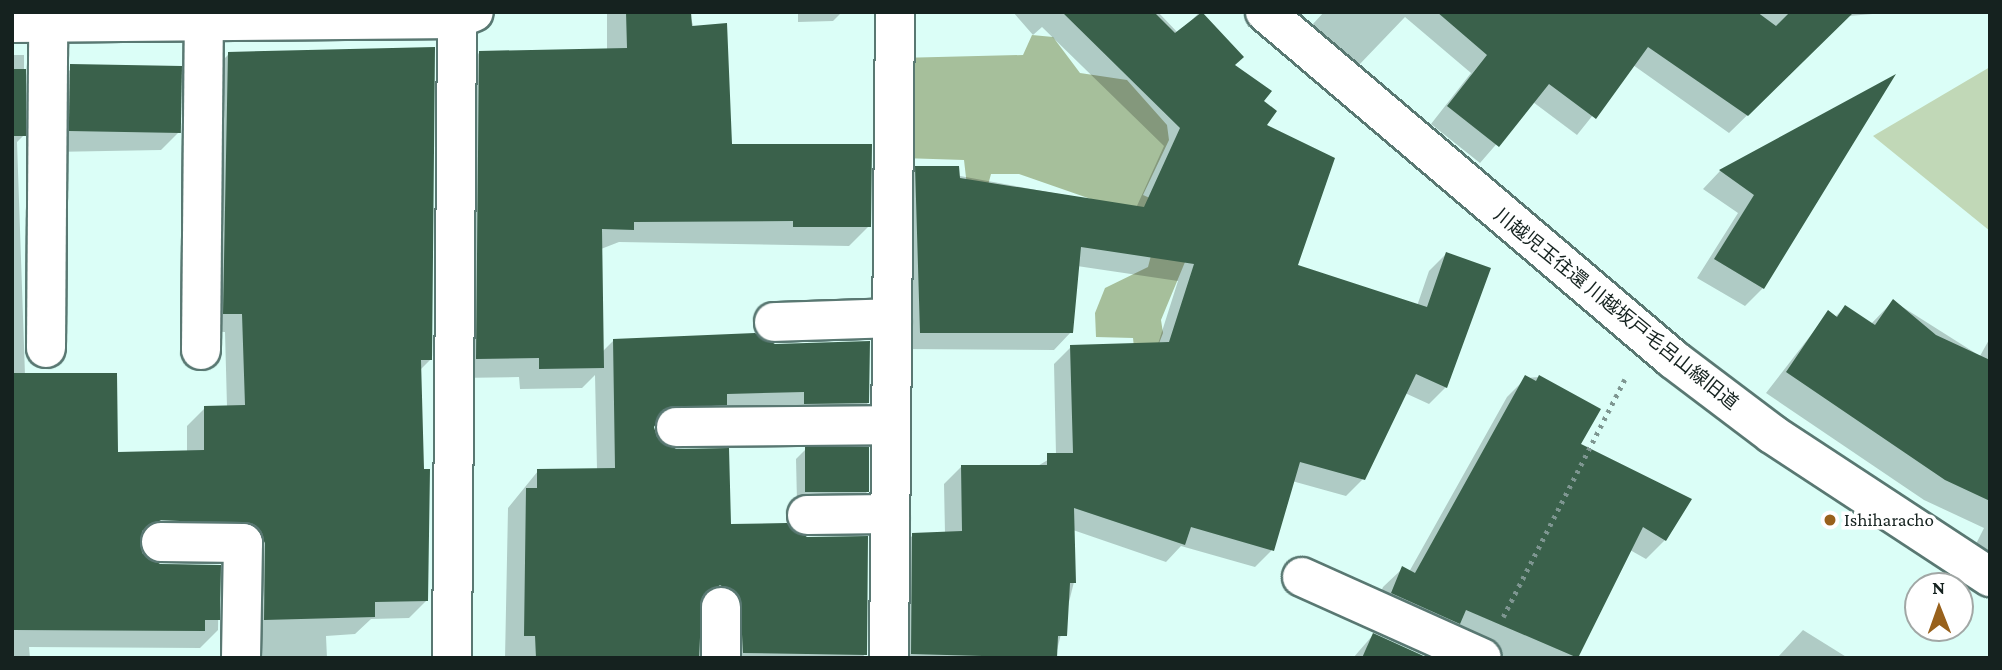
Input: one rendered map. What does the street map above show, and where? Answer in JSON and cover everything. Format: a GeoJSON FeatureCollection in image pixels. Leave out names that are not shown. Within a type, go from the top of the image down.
{"type":"FeatureCollection","features":[{"type":"Feature","properties":{"kind":"street"},"geometry":{"type":"LineString","coordinates":[[888,658],[895,12]]}},
{"type":"Feature","properties":{"kind":"street","name":"川越児玉往還 川越坂戸毛呂山線旧道"},"geometry":{"type":"LineString","coordinates":[[1265,12],[1672,359],[1783,441],[1990,577]]}},
{"type":"Feature","properties":{"kind":"street"},"geometry":{"type":"LineString","coordinates":[[46,348],[30,23],[466,16],[452,658]]}},
{"type":"Feature","properties":{"kind":"street"},"geometry":{"type":"LineString","coordinates":[[201,350],[204,22]]}},
{"type":"Feature","properties":{"kind":"street"},"geometry":{"type":"LineString","coordinates":[[774,322],[892,318]]}},
{"type":"Feature","properties":{"kind":"street"},"geometry":{"type":"LineString","coordinates":[[676,427],[891,425]]}},
{"type":"Feature","properties":{"kind":"street"},"geometry":{"type":"LineString","coordinates":[[807,515],[890,514]]}},
{"type":"Feature","properties":{"kind":"street"},"geometry":{"type":"LineString","coordinates":[[161,542],[243,543],[242,658]]}},
{"type":"Feature","properties":{"kind":"street"},"geometry":{"type":"LineString","coordinates":[[1302,577],[1483,656]]}},
{"type":"Feature","properties":{"kind":"street"},"geometry":{"type":"LineString","coordinates":[[721,607],[721,658]]}},
{"type":"Feature","properties":{"kind":"path"},"geometry":{"type":"LineString","coordinates":[[1483,656],[1628,374]]}},
{"type":"Feature","properties":{"kind":"green space"},"geometry":{"type":"Polygon","coordinates":[[[1032,35],[1053,37],[1080,73],[1127,80],[1167,125],[1169,140],[1143,195],[1202,221],[1161,320],[1163,333],[1139,396],[1133,338],[1096,337],[1095,313],[1105,288],[1148,267],[1154,244],[1131,213],[1019,174],[991,174],[987,189],[968,195],[964,160],[902,158],[898,58],[1023,55],[1032,35]]]}},
{"type":"Feature","properties":{"kind":"green space"},"geometry":{"type":"Polygon","coordinates":[[[1990,67],[1990,231],[1873,136],[1990,67]]]}},
{"type":"Feature","properties":{"kind":"building"},"geometry":{"type":"Polygon","coordinates":[[[626,12],[691,12],[692,26],[727,23],[732,144],[872,144],[871,227],[793,227],[793,221],[634,222],[634,230],[602,229],[604,368],[539,369],[539,358],[476,359],[479,51],[627,48],[626,12]]]}},
{"type":"Feature","properties":{"kind":"building"},"geometry":{"type":"Polygon","coordinates":[[[1062,12],[1154,12],[1175,33],[1202,12],[1244,57],[1235,65],[1272,91],[1264,101],[1277,111],[1267,125],[1335,158],[1298,265],[1427,307],[1446,252],[1491,268],[1447,388],[1416,374],[1365,480],[1300,462],[1274,551],[1191,527],[1185,545],[1074,508],[1076,583],[1070,583],[1067,636],[1058,636],[1057,658],[911,654],[912,533],[962,531],[961,465],[1047,465],[1047,453],[1073,453],[1070,345],[1169,342],[1194,264],[1081,247],[1073,333],[920,333],[915,166],[959,166],[960,178],[1144,207],[1180,128],[1062,12]]]}},
{"type":"Feature","properties":{"kind":"building"},"geometry":{"type":"Polygon","coordinates":[[[1437,12],[1757,12],[1776,26],[1790,12],[1854,12],[1748,116],[1648,47],[1596,119],[1549,84],[1499,147],[1447,106],[1487,55],[1437,12]]]}},
{"type":"Feature","properties":{"kind":"building"},"geometry":{"type":"Polygon","coordinates":[[[435,47],[432,360],[421,360],[424,469],[430,469],[428,601],[375,602],[375,617],[264,620],[265,543],[255,525],[161,520],[142,531],[142,553],[160,564],[221,565],[220,620],[205,620],[205,631],[12,630],[12,373],[117,373],[118,452],[204,450],[204,406],[245,405],[242,314],[223,314],[228,52],[435,47]]]}},
{"type":"Feature","properties":{"kind":"building"},"geometry":{"type":"Polygon","coordinates":[[[70,64],[182,66],[181,133],[69,131],[70,64]]]}},
{"type":"Feature","properties":{"kind":"building"},"geometry":{"type":"Polygon","coordinates":[[[12,69],[26,69],[26,136],[12,136],[12,69]]]}},
{"type":"Feature","properties":{"kind":"building"},"geometry":{"type":"Polygon","coordinates":[[[1896,74],[1764,289],[1714,259],[1754,195],[1719,170],[1896,74]]]}},
{"type":"Feature","properties":{"kind":"building"},"geometry":{"type":"Polygon","coordinates":[[[1893,299],[1936,335],[1990,360],[1990,501],[1945,480],[1786,372],[1828,310],[1837,317],[1845,305],[1875,325],[1893,299]]]}},
{"type":"Feature","properties":{"kind":"building"},"geometry":{"type":"Polygon","coordinates":[[[755,333],[775,344],[870,341],[869,403],[804,404],[804,392],[727,394],[727,405],[664,409],[654,427],[657,437],[676,449],[729,448],[731,524],[787,523],[807,537],[868,536],[867,655],[743,653],[740,597],[720,585],[702,597],[699,658],[536,658],[535,636],[524,636],[526,488],[537,488],[537,469],[615,468],[613,339],[755,333]]]}},
{"type":"Feature","properties":{"kind":"building"},"geometry":{"type":"Polygon","coordinates":[[[1525,375],[1536,381],[1539,375],[1601,409],[1581,444],[1692,499],[1666,541],[1643,527],[1578,658],[1466,610],[1460,624],[1391,593],[1402,566],[1415,573],[1525,375]]]}},
{"type":"Feature","properties":{"kind":"building"},"geometry":{"type":"Polygon","coordinates":[[[805,447],[869,447],[869,492],[805,492],[805,447]]]}},
{"type":"Feature","properties":{"kind":"building"},"geometry":{"type":"Polygon","coordinates":[[[1373,633],[1428,658],[1362,658],[1373,633]]]}},
{"type":"Feature","properties":{"kind":"place","name":"Ishiharacho"},"geometry":{"type":"Point","coordinates":[1830,520]}}]}
